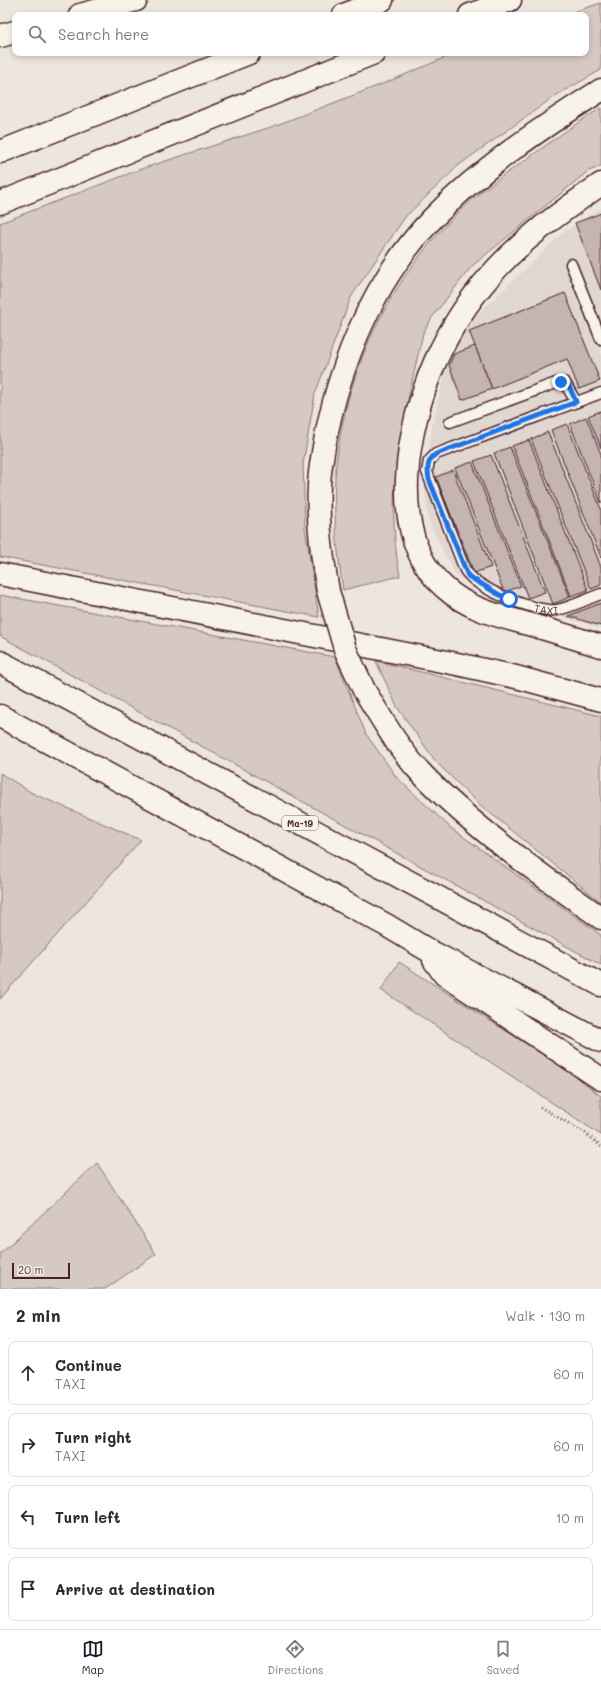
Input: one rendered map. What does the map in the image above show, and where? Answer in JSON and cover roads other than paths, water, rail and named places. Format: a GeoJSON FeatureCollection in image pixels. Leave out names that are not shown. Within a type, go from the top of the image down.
{"type":"FeatureCollection","features":[{"type":"Feature","properties":{"kind":"main road"},"geometry":{"type":"LineString","coordinates":[[91,12],[136,0]]}},
{"type":"Feature","properties":{"kind":"main road"},"geometry":{"type":"LineString","coordinates":[[352,12],[382,0]]}},
{"type":"Feature","properties":{"kind":"main road"},"geometry":{"type":"LineString","coordinates":[[478,12],[510,0]]}},
{"type":"Feature","properties":{"kind":"main road"},"geometry":{"type":"LineString","coordinates":[[0,36],[12,33]]}},
{"type":"Feature","properties":{"kind":"main road"},"geometry":{"type":"LineString","coordinates":[[0,152],[241,56]]}},
{"type":"Feature","properties":{"kind":"main road"},"geometry":{"type":"LineString","coordinates":[[0,203],[367,56]]}},
{"type":"Feature","properties":{"kind":"main road"},"geometry":{"type":"LineString","coordinates":[[601,90],[549,123],[497,160],[460,191],[431,220],[402,255],[379,291],[355,337],[342,375],[332,410],[321,466],[320,506],[324,564],[328,591],[345,649],[364,690],[394,738],[422,774],[458,808],[601,918]]}},
{"type":"Feature","properties":{"kind":"main road"},"geometry":{"type":"LineString","coordinates":[[601,184],[527,239],[505,259],[458,318],[435,362],[419,408],[412,440],[407,498],[411,529],[422,561],[444,587],[457,598],[472,606],[500,616],[601,646]]}},
{"type":"Feature","properties":{"kind":"main road"},"geometry":{"type":"LineString","coordinates":[[0,574],[457,664],[539,683],[601,700]]}},
{"type":"Feature","properties":{"kind":"main road","name":"Ma-19"},"geometry":{"type":"LineString","coordinates":[[0,662],[601,985]]}},
{"type":"Feature","properties":{"kind":"main road"},"geometry":{"type":"LineString","coordinates":[[0,716],[380,921],[426,949],[601,1042]]}},
{"type":"Feature","properties":{"kind":"main road"},"geometry":{"type":"LineString","coordinates":[[426,949],[444,974],[601,1079]]}},
{"type":"Feature","properties":{"kind":"lane"},"geometry":{"type":"LineString","coordinates":[[571,264],[601,339]]}},
{"type":"Feature","properties":{"kind":"lane"},"geometry":{"type":"LineString","coordinates":[[450,422],[556,383],[566,383],[576,402]]}},
{"type":"Feature","properties":{"kind":"lane","name":"TAXI"},"geometry":{"type":"LineString","coordinates":[[601,393],[436,454],[429,461],[427,472],[465,570],[473,579],[505,598],[545,610],[558,610],[601,594]]}}]}
